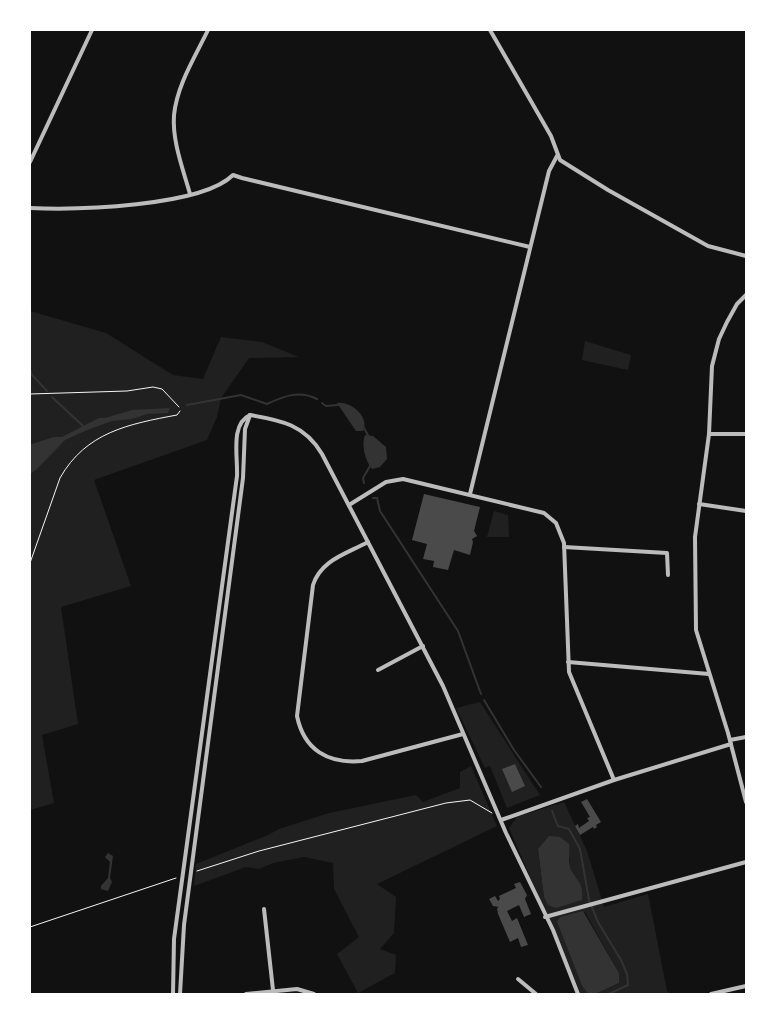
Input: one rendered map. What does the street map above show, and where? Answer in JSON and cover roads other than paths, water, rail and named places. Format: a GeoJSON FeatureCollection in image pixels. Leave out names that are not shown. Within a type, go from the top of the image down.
{"type":"FeatureCollection","features":[{"type":"Feature","properties":{"kind":"street"},"geometry":{"type":"LineString","coordinates":[[30,162],[92,30]]}},
{"type":"Feature","properties":{"kind":"street"},"geometry":{"type":"LineString","coordinates":[[190,194],[177,148],[174,115],[184,78],[208,30]]}},
{"type":"Feature","properties":{"kind":"street"},"geometry":{"type":"LineString","coordinates":[[490,30],[550,136],[557,156],[608,190],[692,238],[708,246],[746,256]]}},
{"type":"Feature","properties":{"kind":"street"},"geometry":{"type":"LineString","coordinates":[[470,494],[549,171],[557,156]]}},
{"type":"Feature","properties":{"kind":"street"},"geometry":{"type":"LineString","coordinates":[[30,208],[70,210],[126,205],[190,194],[224,183],[233,174],[242,178],[530,247]]}},
{"type":"Feature","properties":{"kind":"street"},"geometry":{"type":"LineString","coordinates":[[746,295],[737,304],[727,322],[715,354],[711,379],[708,434],[695,537],[696,630],[731,742],[746,802]]}},
{"type":"Feature","properties":{"kind":"street"},"geometry":{"type":"LineString","coordinates":[[180,994],[181,947],[244,478],[245,429],[250,415]]}},
{"type":"Feature","properties":{"kind":"street"},"geometry":{"type":"LineString","coordinates":[[174,994],[173,951],[237,476],[238,430],[243,418],[250,415],[288,422],[307,435],[318,448],[423,646],[544,917],[553,930],[578,994]]}},
{"type":"Feature","properties":{"kind":"street"},"geometry":{"type":"LineString","coordinates":[[708,434],[746,434]]}},
{"type":"Feature","properties":{"kind":"street"},"geometry":{"type":"LineString","coordinates":[[348,505],[374,488],[397,480],[415,481],[544,513],[556,523],[561,530],[564,547],[569,672],[614,780]]}},
{"type":"Feature","properties":{"kind":"street"},"geometry":{"type":"LineString","coordinates":[[699,504],[746,511]]}},
{"type":"Feature","properties":{"kind":"street"},"geometry":{"type":"LineString","coordinates":[[368,542],[324,564],[317,572],[313,585],[297,716],[302,734],[318,751],[338,761],[350,762],[362,761],[463,734]]}},
{"type":"Feature","properties":{"kind":"street"},"geometry":{"type":"LineString","coordinates":[[564,547],[667,553],[668,575]]}},
{"type":"Feature","properties":{"kind":"street"},"geometry":{"type":"LineString","coordinates":[[378,670],[423,646]]}},
{"type":"Feature","properties":{"kind":"street"},"geometry":{"type":"LineString","coordinates":[[568,662],[709,674]]}},
{"type":"Feature","properties":{"kind":"street"},"geometry":{"type":"LineString","coordinates":[[501,820],[614,780],[746,737]]}},
{"type":"Feature","properties":{"kind":"street"},"geometry":{"type":"LineString","coordinates":[[544,917],[746,862]]}},
{"type":"Feature","properties":{"kind":"street"},"geometry":{"type":"LineString","coordinates":[[264,909],[273,990]]}},
{"type":"Feature","properties":{"kind":"street"},"geometry":{"type":"LineString","coordinates":[[518,979],[536,994]]}},
{"type":"Feature","properties":{"kind":"street"},"geometry":{"type":"LineString","coordinates":[[711,994],[746,986]]}},
{"type":"Feature","properties":{"kind":"street"},"geometry":{"type":"LineString","coordinates":[[246,994],[297,989],[314,994]]}},
{"type":"Feature","properties":{"kind":"waterway"},"geometry":{"type":"LineString","coordinates":[[30,369],[32,375],[47,391]]}},
{"type":"Feature","properties":{"kind":"waterway"},"geometry":{"type":"LineString","coordinates":[[187,405],[241,395],[267,404],[292,395],[304,395],[317,399]]}},
{"type":"Feature","properties":{"kind":"waterway"},"geometry":{"type":"LineString","coordinates":[[52,397],[83,426]]}},
{"type":"Feature","properties":{"kind":"waterway"},"geometry":{"type":"LineString","coordinates":[[322,403],[326,406],[338,405]]}},
{"type":"Feature","properties":{"kind":"waterway"},"geometry":{"type":"LineString","coordinates":[[364,428],[369,437]]}},
{"type":"Feature","properties":{"kind":"waterway"},"geometry":{"type":"LineString","coordinates":[[364,483],[363,478],[370,466]]}},
{"type":"Feature","properties":{"kind":"waterway"},"geometry":{"type":"LineString","coordinates":[[373,498],[377,498],[380,511],[458,631],[481,694]]}},
{"type":"Feature","properties":{"kind":"waterway"},"geometry":{"type":"LineString","coordinates":[[484,700],[514,750],[541,787]]}},
{"type":"Feature","properties":{"kind":"waterway"},"geometry":{"type":"LineString","coordinates":[[552,811],[558,826],[569,829],[580,849],[589,900],[598,922],[621,960],[627,974],[628,985],[609,994]]}}]}
